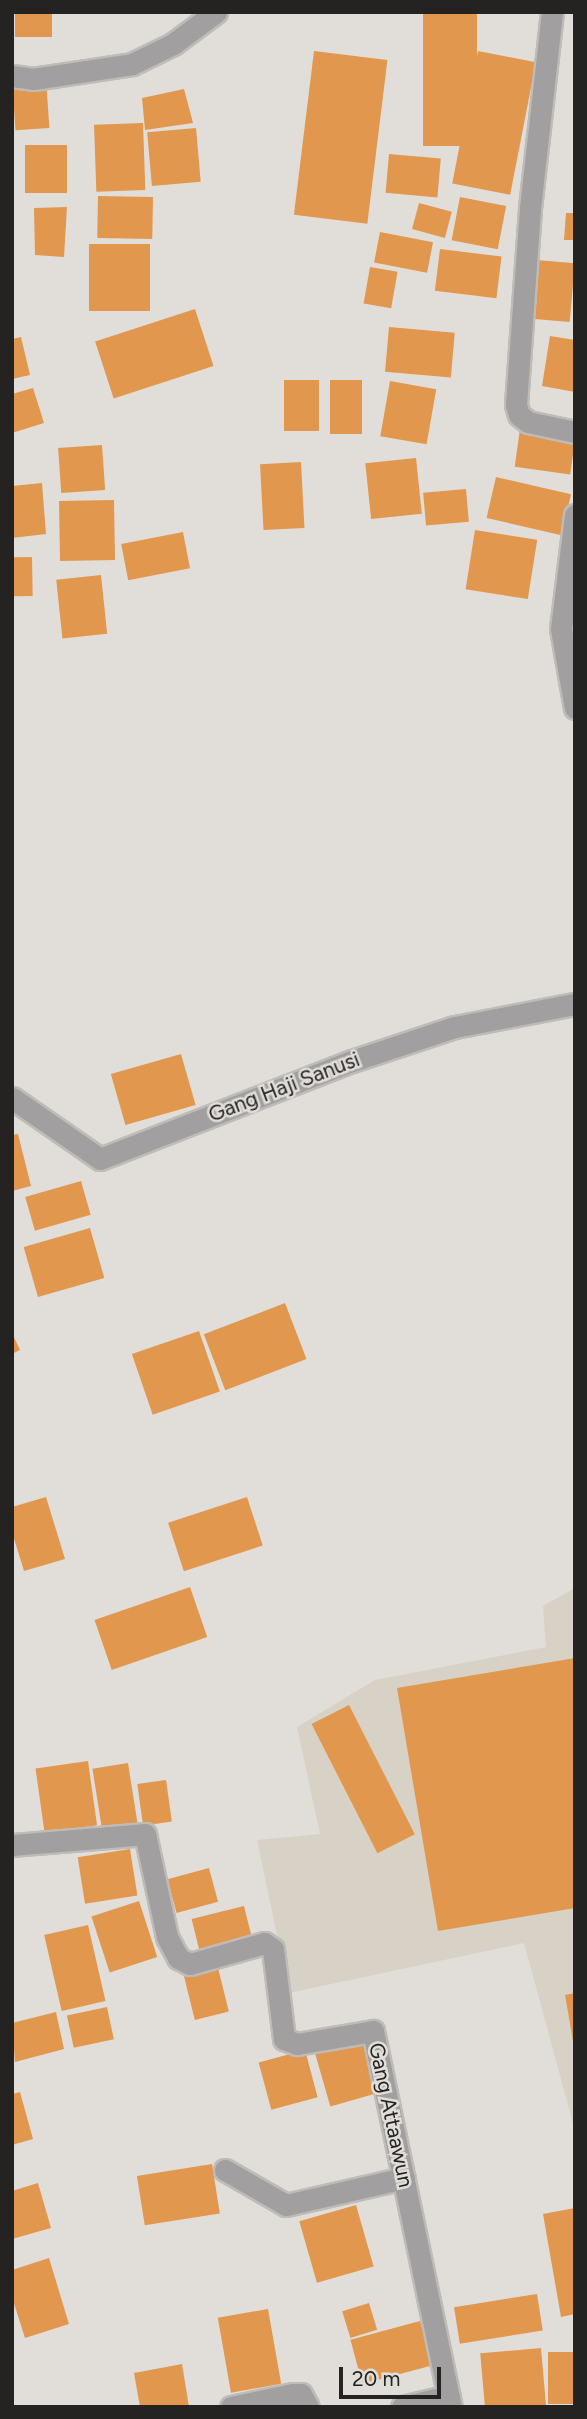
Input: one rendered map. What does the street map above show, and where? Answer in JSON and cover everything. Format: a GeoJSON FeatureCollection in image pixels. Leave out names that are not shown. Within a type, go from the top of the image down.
{"type":"FeatureCollection","features":[{"type":"Feature","properties":{"kind":"street"},"geometry":{"type":"LineString","coordinates":[[12,75],[33,79],[132,64],[173,44],[216,12]]}},
{"type":"Feature","properties":{"kind":"street"},"geometry":{"type":"LineString","coordinates":[[552,12],[530,209],[516,405],[519,415],[528,422],[575,432]]}},
{"type":"Feature","properties":{"kind":"street"},"geometry":{"type":"LineString","coordinates":[[575,515],[561,629],[575,708]]}},
{"type":"Feature","properties":{"kind":"street","name":"Gang Haji Sanusi"},"geometry":{"type":"LineString","coordinates":[[12,1098],[100,1159],[339,1065],[455,1027],[575,1004]]}},
{"type":"Feature","properties":{"kind":"street","name":"Gang Attaawun"},"geometry":{"type":"LineString","coordinates":[[12,1845],[145,1834],[167,1937],[178,1958],[190,1964],[264,1943],[273,1949],[284,2039],[297,2044],[373,2031],[450,2401]]}},
{"type":"Feature","properties":{"kind":"street"},"geometry":{"type":"LineString","coordinates":[[225,2170],[286,2205],[404,2178]]}},
{"type":"Feature","properties":{"kind":"street"},"geometry":{"type":"LineString","coordinates":[[231,2407],[293,2393],[301,2394],[308,2407]]}},
{"type":"Feature","properties":{"kind":"street"},"geometry":{"type":"LineString","coordinates":[[402,2407],[450,2401]]}},
{"type":"Feature","properties":{"kind":"shaded area"},"geometry":{"type":"Polygon","coordinates":[[[575,1588],[575,2131],[524,1943],[289,1993],[257,1840],[320,1834],[297,1727],[375,1680],[546,1647],[543,1606],[575,1588]]]}},
{"type":"Feature","properties":{"kind":"building"},"geometry":{"type":"Polygon","coordinates":[[[15,12],[52,12],[52,37],[15,37],[15,12]]]}},
{"type":"Feature","properties":{"kind":"building"},"geometry":{"type":"Polygon","coordinates":[[[423,12],[477,12],[477,146],[423,146],[423,12]]]}},
{"type":"Feature","properties":{"kind":"building"},"geometry":{"type":"Polygon","coordinates":[[[314,51],[387,60],[367,224],[294,215],[314,51]]]}},
{"type":"Feature","properties":{"kind":"building"},"geometry":{"type":"Polygon","coordinates":[[[478,51],[536,62],[510,195],[452,184],[478,51]]]}},
{"type":"Feature","properties":{"kind":"building"},"geometry":{"type":"Polygon","coordinates":[[[46,79],[49,128],[16,130],[12,81],[46,79]]]}},
{"type":"Feature","properties":{"kind":"building"},"geometry":{"type":"Polygon","coordinates":[[[184,89],[193,123],[145,130],[142,98],[184,89]]]}},
{"type":"Feature","properties":{"kind":"building"},"geometry":{"type":"Polygon","coordinates":[[[143,123],[145,190],[96,192],[94,125],[143,123]]]}},
{"type":"Feature","properties":{"kind":"building"},"geometry":{"type":"Polygon","coordinates":[[[196,128],[201,182],[152,186],[147,132],[196,128]]]}},
{"type":"Feature","properties":{"kind":"building"},"geometry":{"type":"Polygon","coordinates":[[[25,145],[67,145],[67,193],[25,193],[25,145]]]}},
{"type":"Feature","properties":{"kind":"building"},"geometry":{"type":"Polygon","coordinates":[[[389,154],[441,159],[437,197],[386,193],[389,154]]]}},
{"type":"Feature","properties":{"kind":"building"},"geometry":{"type":"Polygon","coordinates":[[[98,196],[153,197],[152,239],[97,238],[98,196]]]}},
{"type":"Feature","properties":{"kind":"building"},"geometry":{"type":"Polygon","coordinates":[[[460,197],[506,206],[498,249],[452,240],[460,197]]]}},
{"type":"Feature","properties":{"kind":"building"},"geometry":{"type":"Polygon","coordinates":[[[419,203],[452,212],[445,238],[412,229],[419,203]]]}},
{"type":"Feature","properties":{"kind":"building"},"geometry":{"type":"Polygon","coordinates":[[[67,207],[64,257],[35,255],[34,208],[67,207]]]}},
{"type":"Feature","properties":{"kind":"building"},"geometry":{"type":"Polygon","coordinates":[[[566,213],[575,213],[575,240],[564,240],[566,213]]]}},
{"type":"Feature","properties":{"kind":"building"},"geometry":{"type":"Polygon","coordinates":[[[380,232],[433,242],[427,273],[374,262],[380,232]]]}},
{"type":"Feature","properties":{"kind":"building"},"geometry":{"type":"Polygon","coordinates":[[[89,244],[150,244],[150,311],[89,311],[89,244]]]}},
{"type":"Feature","properties":{"kind":"building"},"geometry":{"type":"Polygon","coordinates":[[[440,249],[502,257],[496,298],[435,291],[440,249]]]}},
{"type":"Feature","properties":{"kind":"building"},"geometry":{"type":"Polygon","coordinates":[[[537,260],[575,263],[570,322],[532,319],[537,260]]]}},
{"type":"Feature","properties":{"kind":"building"},"geometry":{"type":"Polygon","coordinates":[[[370,267],[398,272],[391,308],[364,303],[370,267]]]}},
{"type":"Feature","properties":{"kind":"building"},"geometry":{"type":"Polygon","coordinates":[[[195,309],[214,366],[114,399],[95,341],[195,309]]]}},
{"type":"Feature","properties":{"kind":"building"},"geometry":{"type":"Polygon","coordinates":[[[389,327],[455,333],[451,378],[385,372],[389,327]]]}},
{"type":"Feature","properties":{"kind":"building"},"geometry":{"type":"Polygon","coordinates":[[[550,336],[575,340],[575,392],[542,386],[550,336]]]}},
{"type":"Feature","properties":{"kind":"building"},"geometry":{"type":"Polygon","coordinates":[[[21,337],[30,375],[12,379],[12,339],[21,337]]]}},
{"type":"Feature","properties":{"kind":"building"},"geometry":{"type":"Polygon","coordinates":[[[284,380],[319,380],[319,431],[284,431],[284,380]]]}},
{"type":"Feature","properties":{"kind":"building"},"geometry":{"type":"Polygon","coordinates":[[[330,380],[362,380],[362,434],[330,434],[330,380]]]}},
{"type":"Feature","properties":{"kind":"building"},"geometry":{"type":"Polygon","coordinates":[[[390,381],[436,389],[427,444],[380,436],[390,381]]]}},
{"type":"Feature","properties":{"kind":"building"},"geometry":{"type":"Polygon","coordinates":[[[33,388],[44,423],[12,433],[12,394],[33,388]]]}},
{"type":"Feature","properties":{"kind":"building"},"geometry":{"type":"Polygon","coordinates":[[[520,429],[575,437],[570,474],[515,467],[520,429]]]}},
{"type":"Feature","properties":{"kind":"building"},"geometry":{"type":"Polygon","coordinates":[[[102,445],[105,490],[61,493],[58,448],[102,445]]]}},
{"type":"Feature","properties":{"kind":"building"},"geometry":{"type":"Polygon","coordinates":[[[416,458],[422,514],[371,519],[365,463],[416,458]]]}},
{"type":"Feature","properties":{"kind":"building"},"geometry":{"type":"Polygon","coordinates":[[[301,462],[304,528],[264,530],[260,464],[301,462]]]}},
{"type":"Feature","properties":{"kind":"building"},"geometry":{"type":"Polygon","coordinates":[[[496,477],[571,494],[562,535],[487,518],[496,477]]]}},
{"type":"Feature","properties":{"kind":"building"},"geometry":{"type":"Polygon","coordinates":[[[42,483],[46,534],[12,538],[12,486],[42,483]]]}},
{"type":"Feature","properties":{"kind":"building"},"geometry":{"type":"Polygon","coordinates":[[[466,489],[469,522],[426,526],[423,493],[466,489]]]}},
{"type":"Feature","properties":{"kind":"building"},"geometry":{"type":"Polygon","coordinates":[[[114,500],[115,560],[60,561],[59,501],[114,500]]]}},
{"type":"Feature","properties":{"kind":"building"},"geometry":{"type":"Polygon","coordinates":[[[475,530],[537,540],[528,599],[466,589],[475,530]]]}},
{"type":"Feature","properties":{"kind":"building"},"geometry":{"type":"Polygon","coordinates":[[[183,532],[190,568],[128,580],[121,544],[183,532]]]}},
{"type":"Feature","properties":{"kind":"building"},"geometry":{"type":"Polygon","coordinates":[[[12,557],[32,557],[33,596],[13,596],[12,557]]]}},
{"type":"Feature","properties":{"kind":"building"},"geometry":{"type":"Polygon","coordinates":[[[101,575],[107,634],[62,638],[56,580],[101,575]]]}},
{"type":"Feature","properties":{"kind":"building"},"geometry":{"type":"Polygon","coordinates":[[[181,1054],[196,1105],[125,1125],[111,1074],[181,1054]]]}},
{"type":"Feature","properties":{"kind":"building"},"geometry":{"type":"Polygon","coordinates":[[[18,1134],[31,1186],[12,1191],[12,1135],[18,1134]]]}},
{"type":"Feature","properties":{"kind":"building"},"geometry":{"type":"Polygon","coordinates":[[[81,1181],[91,1215],[35,1231],[25,1197],[81,1181]]]}},
{"type":"Feature","properties":{"kind":"building"},"geometry":{"type":"Polygon","coordinates":[[[90,1228],[104,1278],[38,1297],[24,1247],[90,1228]]]}},
{"type":"Feature","properties":{"kind":"building"},"geometry":{"type":"Polygon","coordinates":[[[285,1303],[307,1359],[225,1390],[204,1334],[285,1303]]]}},
{"type":"Feature","properties":{"kind":"building"},"geometry":{"type":"Polygon","coordinates":[[[199,1331],[220,1392],[153,1415],[132,1354],[199,1331]]]}},
{"type":"Feature","properties":{"kind":"building"},"geometry":{"type":"Polygon","coordinates":[[[12,1333],[20,1350],[12,1354],[12,1333]]]}},
{"type":"Feature","properties":{"kind":"building"},"geometry":{"type":"Polygon","coordinates":[[[46,1497],[65,1559],[24,1571],[12,1532],[12,1507],[46,1497]]]}},
{"type":"Feature","properties":{"kind":"building"},"geometry":{"type":"Polygon","coordinates":[[[247,1497],[263,1546],[184,1571],[168,1523],[247,1497]]]}},
{"type":"Feature","properties":{"kind":"building"},"geometry":{"type":"Polygon","coordinates":[[[190,1587],[207,1637],[112,1670],[95,1620],[190,1587]]]}},
{"type":"Feature","properties":{"kind":"building"},"geometry":{"type":"Polygon","coordinates":[[[575,1658],[575,1908],[438,1931],[397,1688],[575,1658]]]}},
{"type":"Feature","properties":{"kind":"building"},"geometry":{"type":"Polygon","coordinates":[[[349,1705],[415,1834],[377,1853],[312,1724],[349,1705]]]}},
{"type":"Feature","properties":{"kind":"building"},"geometry":{"type":"Polygon","coordinates":[[[88,1761],[97,1825],[45,1833],[36,1768],[88,1761]]]}},
{"type":"Feature","properties":{"kind":"building"},"geometry":{"type":"Polygon","coordinates":[[[128,1763],[138,1823],[102,1829],[92,1769],[128,1763]]]}},
{"type":"Feature","properties":{"kind":"building"},"geometry":{"type":"Polygon","coordinates":[[[166,1780],[172,1822],[143,1826],[137,1784],[166,1780]]]}},
{"type":"Feature","properties":{"kind":"building"},"geometry":{"type":"Polygon","coordinates":[[[130,1849],[137,1895],[85,1904],[78,1857],[130,1849]]]}},
{"type":"Feature","properties":{"kind":"building"},"geometry":{"type":"Polygon","coordinates":[[[209,1868],[218,1902],[177,1913],[167,1879],[209,1868]]]}},
{"type":"Feature","properties":{"kind":"building"},"geometry":{"type":"Polygon","coordinates":[[[139,1901],[157,1957],[110,1973],[91,1916],[139,1901]]]}},
{"type":"Feature","properties":{"kind":"building"},"geometry":{"type":"Polygon","coordinates":[[[244,1906],[252,1937],[199,1950],[192,1919],[244,1906]]]}},
{"type":"Feature","properties":{"kind":"building"},"geometry":{"type":"Polygon","coordinates":[[[88,1925],[106,2001],[62,2011],[44,1935],[88,1925]]]}},
{"type":"Feature","properties":{"kind":"building"},"geometry":{"type":"Polygon","coordinates":[[[217,1964],[229,2012],[195,2020],[183,1972],[217,1964]]]}},
{"type":"Feature","properties":{"kind":"building"},"geometry":{"type":"Polygon","coordinates":[[[575,1993],[575,2041],[573,2041],[565,1995],[575,1993]]]}},
{"type":"Feature","properties":{"kind":"building"},"geometry":{"type":"Polygon","coordinates":[[[107,2007],[114,2039],[74,2048],[67,2016],[107,2007]]]}},
{"type":"Feature","properties":{"kind":"building"},"geometry":{"type":"Polygon","coordinates":[[[56,2012],[64,2049],[15,2062],[12,2023],[56,2012]]]}},
{"type":"Feature","properties":{"kind":"building"},"geometry":{"type":"Polygon","coordinates":[[[362,2032],[379,2093],[330,2107],[313,2046],[362,2032]]]}},
{"type":"Feature","properties":{"kind":"building"},"geometry":{"type":"Polygon","coordinates":[[[305,2050],[318,2097],[271,2110],[259,2062],[305,2050]]]}},
{"type":"Feature","properties":{"kind":"building"},"geometry":{"type":"Polygon","coordinates":[[[20,2092],[33,2139],[12,2145],[12,2094],[20,2092]]]}},
{"type":"Feature","properties":{"kind":"building"},"geometry":{"type":"Polygon","coordinates":[[[212,2164],[220,2213],[145,2225],[137,2176],[212,2164]]]}},
{"type":"Feature","properties":{"kind":"building"},"geometry":{"type":"Polygon","coordinates":[[[38,2183],[51,2228],[12,2239],[12,2191],[38,2183]]]}},
{"type":"Feature","properties":{"kind":"building"},"geometry":{"type":"Polygon","coordinates":[[[356,2205],[374,2267],[317,2283],[299,2221],[356,2205]]]}},
{"type":"Feature","properties":{"kind":"building"},"geometry":{"type":"Polygon","coordinates":[[[575,2208],[575,2314],[561,2317],[543,2214],[575,2208]]]}},
{"type":"Feature","properties":{"kind":"building"},"geometry":{"type":"Polygon","coordinates":[[[49,2258],[69,2324],[25,2338],[12,2297],[12,2270],[49,2258]]]}},
{"type":"Feature","properties":{"kind":"building"},"geometry":{"type":"Polygon","coordinates":[[[537,2294],[543,2331],[460,2344],[454,2307],[537,2294]]]}},
{"type":"Feature","properties":{"kind":"building"},"geometry":{"type":"Polygon","coordinates":[[[369,2303],[377,2330],[350,2338],[342,2311],[369,2303]]]}},
{"type":"Feature","properties":{"kind":"building"},"geometry":{"type":"Polygon","coordinates":[[[268,2309],[281,2384],[231,2393],[218,2318],[268,2309]]]}},
{"type":"Feature","properties":{"kind":"building"},"geometry":{"type":"Polygon","coordinates":[[[420,2321],[432,2365],[362,2384],[350,2340],[420,2321]]]}},
{"type":"Feature","properties":{"kind":"building"},"geometry":{"type":"Polygon","coordinates":[[[541,2348],[546,2407],[485,2407],[480,2353],[541,2348]]]}},
{"type":"Feature","properties":{"kind":"building"},"geometry":{"type":"Polygon","coordinates":[[[548,2352],[575,2352],[575,2404],[548,2404],[548,2352]]]}},
{"type":"Feature","properties":{"kind":"building"},"geometry":{"type":"Polygon","coordinates":[[[182,2364],[189,2407],[140,2407],[134,2373],[182,2364]]]}}]}
